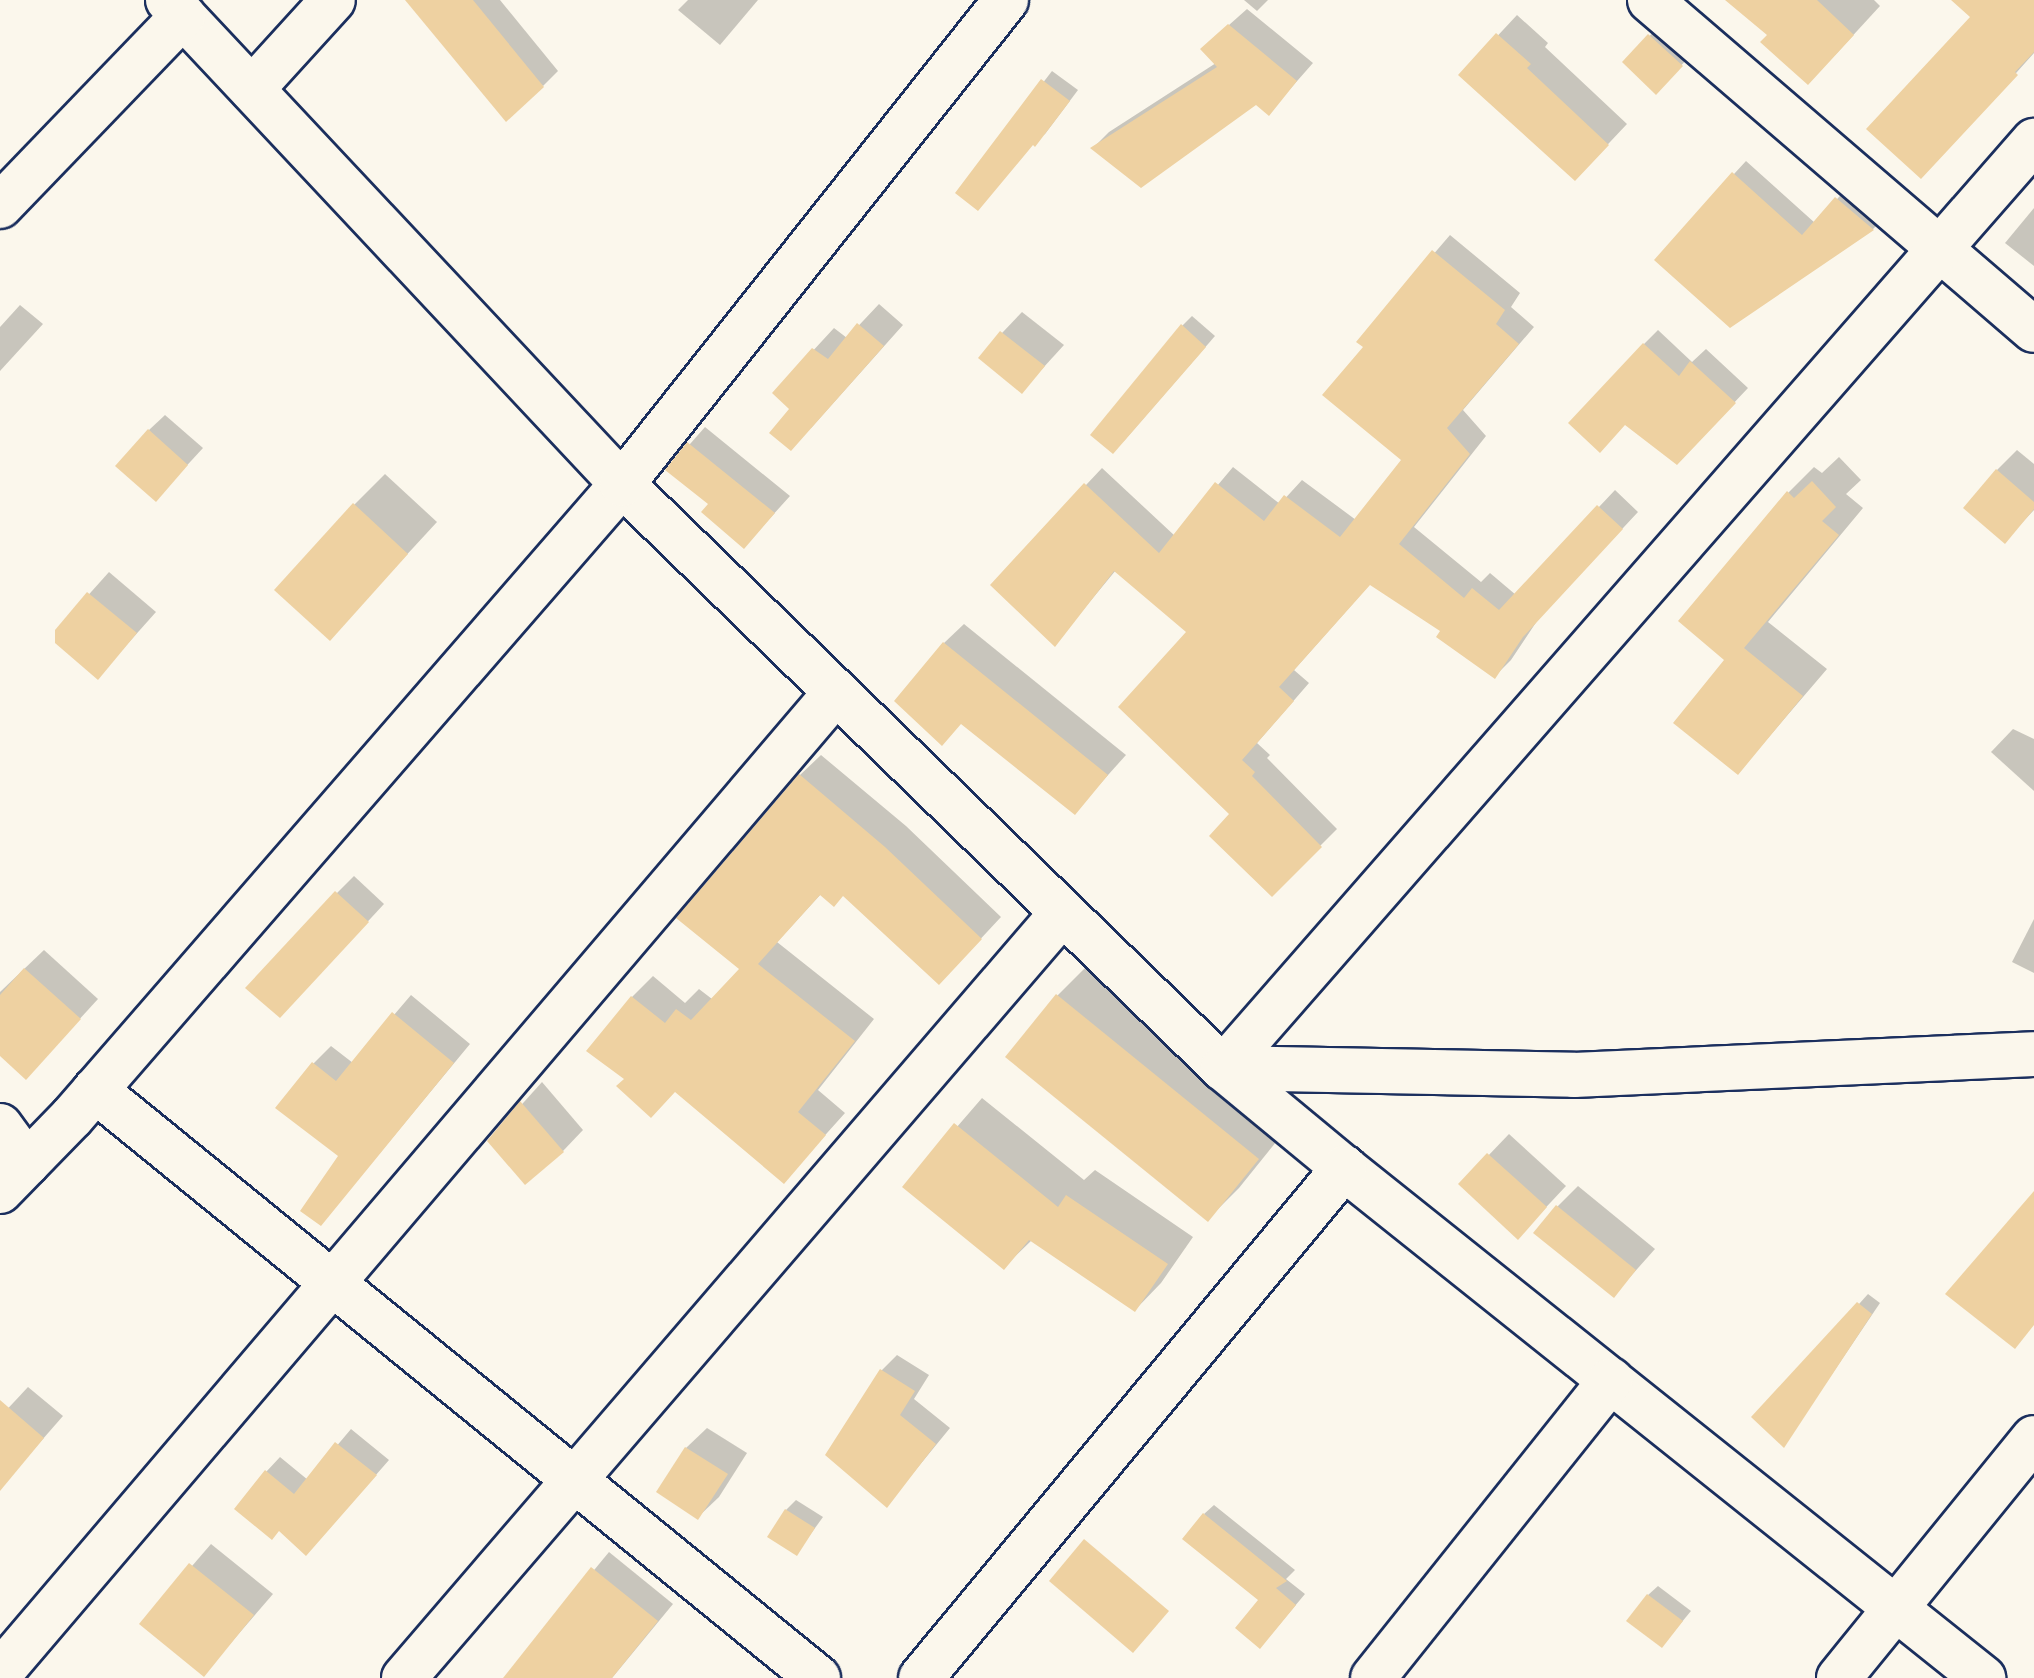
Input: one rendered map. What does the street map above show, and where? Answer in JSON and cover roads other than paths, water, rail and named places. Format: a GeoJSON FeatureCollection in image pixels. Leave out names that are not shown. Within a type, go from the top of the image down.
{"type":"FeatureCollection","features":[{"type":"Feature","properties":{"kind":"street"},"geometry":{"type":"LineString","coordinates":[[252,89],[333,0]]}},
{"type":"Feature","properties":{"kind":"street"},"geometry":{"type":"LineString","coordinates":[[14,1177],[95,1090],[622,484],[1006,0]]}},
{"type":"Feature","properties":{"kind":"street"},"geometry":{"type":"LineString","coordinates":[[1650,0],[1938,251],[2034,330]]}},
{"type":"Feature","properties":{"kind":"street"},"geometry":{"type":"LineString","coordinates":[[0,206],[176,8],[622,484],[1223,1068],[1983,1678]]}},
{"type":"Feature","properties":{"kind":"street"},"geometry":{"type":"LineString","coordinates":[[1223,1068],[2034,141]]}},
{"type":"Feature","properties":{"kind":"street"},"geometry":{"type":"LineString","coordinates":[[0,1673],[836,692]]}},
{"type":"Feature","properties":{"kind":"street"},"geometry":{"type":"LineString","coordinates":[[404,1678],[1063,912]]}},
{"type":"Feature","properties":{"kind":"street"},"geometry":{"type":"LineString","coordinates":[[1223,1068],[1574,1075],[2034,1054]]}},
{"type":"Feature","properties":{"kind":"street"},"geometry":{"type":"LineString","coordinates":[[95,1090],[818,1678]]}},
{"type":"Feature","properties":{"kind":"street"},"geometry":{"type":"LineString","coordinates":[[0,1126],[14,1177]]}},
{"type":"Feature","properties":{"kind":"street"},"geometry":{"type":"LineString","coordinates":[[921,1678],[1344,1168]]}},
{"type":"Feature","properties":{"kind":"street"},"geometry":{"type":"LineString","coordinates":[[1373,1678],[1611,1380]]}},
{"type":"Feature","properties":{"kind":"street"},"geometry":{"type":"LineString","coordinates":[[1839,1678],[2034,1438]]}}]}
